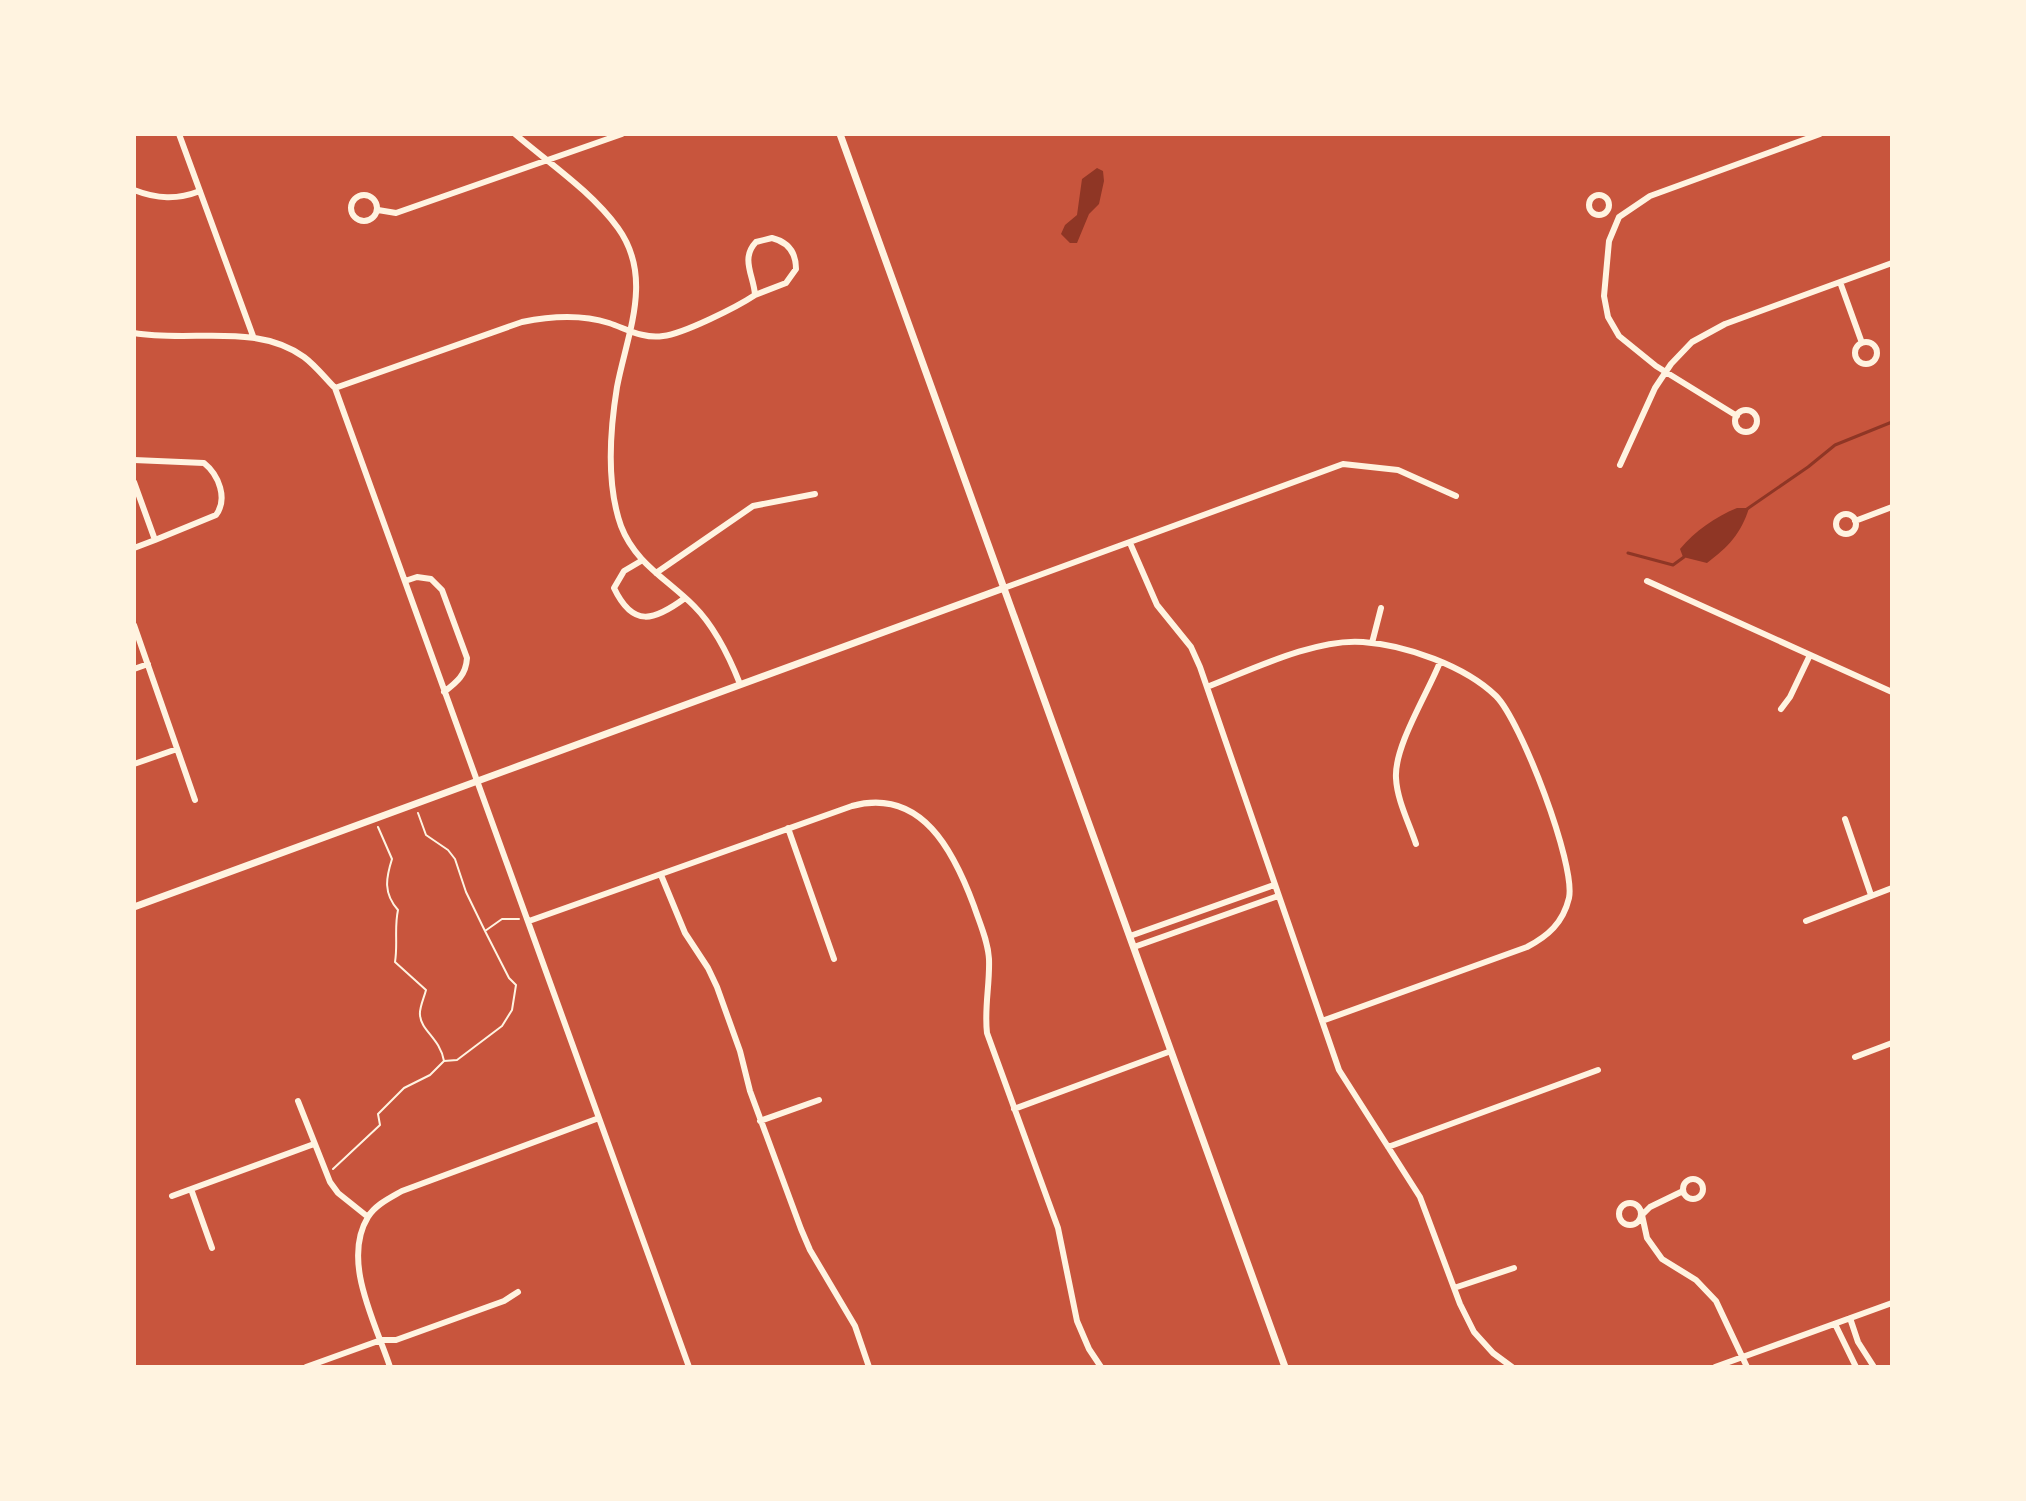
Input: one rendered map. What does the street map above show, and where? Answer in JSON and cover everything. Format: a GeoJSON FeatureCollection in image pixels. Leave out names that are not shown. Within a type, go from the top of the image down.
{"type":"FeatureCollection","features":[{"type":"Feature","properties":{"kind":"street"},"geometry":{"type":"LineString","coordinates":[[179,134],[253,336]]}},
{"type":"Feature","properties":{"kind":"street"},"geometry":{"type":"LineString","coordinates":[[515,134],[603,211],[619,229],[630,249],[637,275],[636,307],[615,400],[613,471],[620,524],[641,561],[685,598],[711,628],[740,684]]}},
{"type":"Feature","properties":{"kind":"street"},"geometry":{"type":"LineString","coordinates":[[378,210],[396,213],[622,134]]}},
{"type":"Feature","properties":{"kind":"street"},"geometry":{"type":"LineString","coordinates":[[840,134],[1285,1367]]}},
{"type":"Feature","properties":{"kind":"street"},"geometry":{"type":"LineString","coordinates":[[1737,416],[1666,373],[1619,336],[1608,317],[1604,296],[1609,241],[1619,217],[1650,196],[1820,134]]}},
{"type":"Feature","properties":{"kind":"street"},"geometry":{"type":"LineString","coordinates":[[134,190],[170,199],[200,191]]}},
{"type":"Feature","properties":{"kind":"street"},"geometry":{"type":"LineString","coordinates":[[365,195],[376,201],[378,210],[370,220],[362,221],[354,217],[352,204],[357,197],[365,195]]}},
{"type":"Feature","properties":{"kind":"street"},"geometry":{"type":"LineString","coordinates":[[1608,209],[1619,217]]}},
{"type":"Feature","properties":{"kind":"street"},"geometry":{"type":"LineString","coordinates":[[335,388],[522,322],[545,317],[588,318],[631,332],[665,336],[735,308],[755,295],[786,283],[792,277],[796,260],[793,252],[780,240],[756,242],[748,254],[755,295]]}},
{"type":"Feature","properties":{"kind":"street"},"geometry":{"type":"LineString","coordinates":[[1620,465],[1655,388],[1682,350],[1713,329],[1892,263]]}},
{"type":"Feature","properties":{"kind":"street"},"geometry":{"type":"LineString","coordinates":[[1840,282],[1862,343]]}},
{"type":"Feature","properties":{"kind":"street"},"geometry":{"type":"LineString","coordinates":[[134,333],[253,336],[285,345],[305,358],[335,388],[689,1367]]}},
{"type":"Feature","properties":{"kind":"street"},"geometry":{"type":"LineString","coordinates":[[134,460],[204,463],[212,469],[223,496],[222,507],[216,515],[134,548]]}},
{"type":"Feature","properties":{"kind":"street"},"geometry":{"type":"LineString","coordinates":[[134,907],[1343,464],[1398,470],[1456,496]]}},
{"type":"Feature","properties":{"kind":"street"},"geometry":{"type":"LineString","coordinates":[[134,482],[155,540]]}},
{"type":"Feature","properties":{"kind":"street"},"geometry":{"type":"LineString","coordinates":[[656,573],[753,506],[815,494]]}},
{"type":"Feature","properties":{"kind":"street"},"geometry":{"type":"LineString","coordinates":[[1855,521],[1892,507]]}},
{"type":"Feature","properties":{"kind":"street"},"geometry":{"type":"LineString","coordinates":[[1130,543],[1150,592],[1163,614],[1191,647],[1207,687],[1344,1079],[1420,1197],[1474,1332],[1493,1353],[1512,1367]]}},
{"type":"Feature","properties":{"kind":"street"},"geometry":{"type":"LineString","coordinates":[[641,561],[624,571],[614,588],[622,604],[633,615],[651,617],[665,613],[685,598]]}},
{"type":"Feature","properties":{"kind":"street"},"geometry":{"type":"LineString","coordinates":[[405,581],[417,577],[431,579],[442,590],[467,658],[467,670],[444,692]]}},
{"type":"Feature","properties":{"kind":"street"},"geometry":{"type":"LineString","coordinates":[[1647,581],[1892,692]]}},
{"type":"Feature","properties":{"kind":"street"},"geometry":{"type":"LineString","coordinates":[[1372,643],[1381,608]]}},
{"type":"Feature","properties":{"kind":"street"},"geometry":{"type":"LineString","coordinates":[[134,625],[195,800]]}},
{"type":"Feature","properties":{"kind":"street"},"geometry":{"type":"LineString","coordinates":[[1207,687],[1322,645],[1348,641],[1372,643],[1440,662],[1474,678],[1486,687],[1514,720],[1528,750],[1566,860],[1570,885],[1565,910],[1545,938],[1322,1021]]}},
{"type":"Feature","properties":{"kind":"street"},"geometry":{"type":"LineString","coordinates":[[1781,709],[1810,655]]}},
{"type":"Feature","properties":{"kind":"street"},"geometry":{"type":"LineString","coordinates":[[1416,844],[1400,797],[1396,771],[1402,746],[1440,662]]}},
{"type":"Feature","properties":{"kind":"street"},"geometry":{"type":"LineString","coordinates":[[134,669],[148,664]]}},
{"type":"Feature","properties":{"kind":"street"},"geometry":{"type":"LineString","coordinates":[[134,764],[177,749]]}},
{"type":"Feature","properties":{"kind":"street"},"geometry":{"type":"LineString","coordinates":[[528,919],[864,802],[889,803],[912,812],[931,829],[955,860],[982,929],[989,959],[985,1017],[987,1033],[1058,1228],[1077,1321],[1101,1367]]}},
{"type":"Feature","properties":{"kind":"street"},"geometry":{"type":"LineString","coordinates":[[1845,819],[1871,895]]}},
{"type":"Feature","properties":{"kind":"street"},"geometry":{"type":"LineString","coordinates":[[788,828],[834,959]]}},
{"type":"Feature","properties":{"kind":"street"},"geometry":{"type":"LineString","coordinates":[[661,875],[685,933],[717,987],[760,1121],[810,1250],[855,1326],[869,1367]]}},
{"type":"Feature","properties":{"kind":"street"},"geometry":{"type":"LineString","coordinates":[[1130,936],[1274,885]]}},
{"type":"Feature","properties":{"kind":"street"},"geometry":{"type":"LineString","coordinates":[[1806,921],[1892,888]]}},
{"type":"Feature","properties":{"kind":"street"},"geometry":{"type":"LineString","coordinates":[[1134,947],[1278,896]]}},
{"type":"Feature","properties":{"kind":"street"},"geometry":{"type":"LineString","coordinates":[[1214,906],[1218,917]]}},
{"type":"Feature","properties":{"kind":"street"},"geometry":{"type":"LineString","coordinates":[[1855,1057],[1892,1043]]}},
{"type":"Feature","properties":{"kind":"street"},"geometry":{"type":"LineString","coordinates":[[1014,1109],[1171,1051]]}},
{"type":"Feature","properties":{"kind":"street"},"geometry":{"type":"LineString","coordinates":[[1388,1147],[1598,1070]]}},
{"type":"Feature","properties":{"kind":"street"},"geometry":{"type":"LineString","coordinates":[[760,1121],[819,1100]]}},
{"type":"Feature","properties":{"kind":"street"},"geometry":{"type":"LineString","coordinates":[[298,1101],[327,1176],[338,1193],[368,1217]]}},
{"type":"Feature","properties":{"kind":"street"},"geometry":{"type":"LineString","coordinates":[[390,1367],[360,1280],[357,1261],[359,1239],[368,1217],[381,1203],[402,1191],[599,1118]]}},
{"type":"Feature","properties":{"kind":"street"},"geometry":{"type":"LineString","coordinates":[[172,1196],[314,1144]]}},
{"type":"Feature","properties":{"kind":"street"},"geometry":{"type":"LineString","coordinates":[[191,1189],[212,1248]]}},
{"type":"Feature","properties":{"kind":"street"},"geometry":{"type":"LineString","coordinates":[[1683,1191],[1650,1207],[1642,1215],[1643,1228],[1653,1249],[1672,1267],[1707,1290],[1716,1301],[1747,1367]]}},
{"type":"Feature","properties":{"kind":"street"},"geometry":{"type":"LineString","coordinates":[[1454,1288],[1514,1268]]}},
{"type":"Feature","properties":{"kind":"street"},"geometry":{"type":"LineString","coordinates":[[306,1367],[381,1340],[396,1340],[504,1301],[518,1292]]}},
{"type":"Feature","properties":{"kind":"street"},"geometry":{"type":"LineString","coordinates":[[1715,1367],[1892,1303]]}},
{"type":"Feature","properties":{"kind":"street"},"geometry":{"type":"LineString","coordinates":[[1850,1318],[1858,1342],[1874,1367]]}},
{"type":"Feature","properties":{"kind":"street"},"geometry":{"type":"LineString","coordinates":[[1835,1324],[1856,1367]]}},
{"type":"Feature","properties":{"kind":"path"},"geometry":{"type":"LineString","coordinates":[[327,1176],[380,1125],[378,1114],[404,1088],[430,1075],[444,1061],[457,1060],[502,1026],[512,1010],[516,985],[509,978],[466,892],[455,859],[448,850],[426,835],[415,804]]}},
{"type":"Feature","properties":{"kind":"path"},"geometry":{"type":"LineString","coordinates":[[375,818],[392,859],[385,877],[393,904],[398,910],[394,927],[398,947],[395,962],[426,990],[419,1014],[423,1026],[441,1046],[444,1061]]}},
{"type":"Feature","properties":{"kind":"path"},"geometry":{"type":"LineString","coordinates":[[485,931],[502,919],[528,919]]}},
{"type":"Feature","properties":{"kind":"shaded area"},"geometry":{"type":"Polygon","coordinates":[[[1097,168],[1103,171],[1104,181],[1099,204],[1089,214],[1077,243],[1070,243],[1061,234],[1065,225],[1077,215],[1082,179],[1097,168]]]}},
{"type":"Feature","properties":{"kind":"shaded area"},"geometry":{"type":"Polygon","coordinates":[[[1737,508],[1749,508],[1738,533],[1721,551],[1707,563],[1683,557],[1680,549],[1692,536],[1713,520],[1737,508]]]}},
{"type":"Feature","properties":{"kind":"waterway"},"geometry":{"type":"LineString","coordinates":[[1747,509],[1835,445],[1892,422]]}},
{"type":"Feature","properties":{"kind":"waterway"},"geometry":{"type":"LineString","coordinates":[[1628,553],[1673,565],[1684,557]]}}]}
